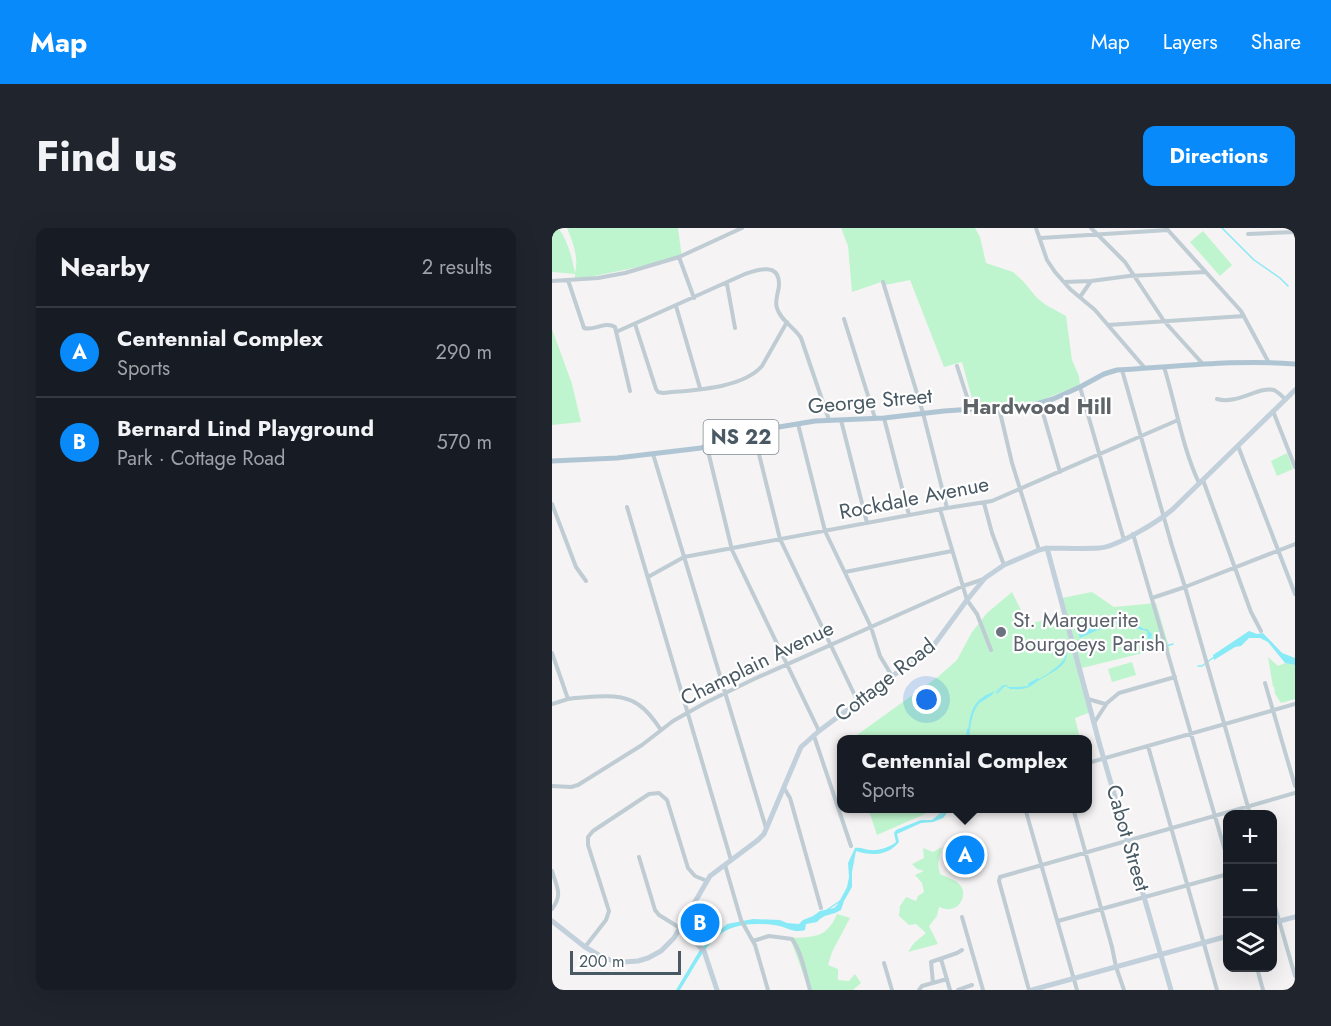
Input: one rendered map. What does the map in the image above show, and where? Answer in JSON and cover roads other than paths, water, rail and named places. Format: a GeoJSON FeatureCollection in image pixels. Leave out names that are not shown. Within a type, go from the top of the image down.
{"type":"FeatureCollection","features":[{"type":"Feature","properties":{"kind":"main road","name":"George Street"},"geometry":{"type":"LineString","coordinates":[[552,461],[617,458],[707,447],[798,424],[828,420],[884,418],[1040,403],[1117,370],[1203,364],[1295,364]]}},
{"type":"Feature","properties":{"kind":"street"},"geometry":{"type":"LineString","coordinates":[[552,281],[610,277],[679,257],[742,228]]}},
{"type":"Feature","properties":{"kind":"street"},"geometry":{"type":"LineString","coordinates":[[1036,228],[1047,260],[1064,282],[1095,310],[1144,367]]}},
{"type":"Feature","properties":{"kind":"street"},"geometry":{"type":"LineString","coordinates":[[1091,228],[1120,255],[1164,321],[1203,364]]}},
{"type":"Feature","properties":{"kind":"street"},"geometry":{"type":"LineString","coordinates":[[1041,238],[1167,229],[1245,316],[1270,363]]}},
{"type":"Feature","properties":{"kind":"street"},"geometry":{"type":"LineString","coordinates":[[1248,234],[1295,232]]}},
{"type":"Feature","properties":{"kind":"street"},"geometry":{"type":"LineString","coordinates":[[679,257],[694,298]]}},
{"type":"Feature","properties":{"kind":"street"},"geometry":{"type":"LineString","coordinates":[[616,332],[760,269],[772,271],[779,281],[777,309],[801,338],[828,420]]}},
{"type":"Feature","properties":{"kind":"street"},"geometry":{"type":"LineString","coordinates":[[1064,282],[1134,275],[1206,272]]}},
{"type":"Feature","properties":{"kind":"street"},"geometry":{"type":"LineString","coordinates":[[568,280],[584,328],[610,325],[615,327],[630,391]]}},
{"type":"Feature","properties":{"kind":"street"},"geometry":{"type":"LineString","coordinates":[[1080,297],[1091,281]]}},
{"type":"Feature","properties":{"kind":"street"},"geometry":{"type":"LineString","coordinates":[[883,282],[923,413],[947,508]]}},
{"type":"Feature","properties":{"kind":"street"},"geometry":{"type":"LineString","coordinates":[[727,284],[735,328]]}},
{"type":"Feature","properties":{"kind":"street"},"geometry":{"type":"LineString","coordinates":[[676,306],[700,388]]}},
{"type":"Feature","properties":{"kind":"street"},"geometry":{"type":"LineString","coordinates":[[1108,325],[1245,316]]}},
{"type":"Feature","properties":{"kind":"street"},"geometry":{"type":"LineString","coordinates":[[844,319],[875,418]]}},
{"type":"Feature","properties":{"kind":"street"},"geometry":{"type":"LineString","coordinates":[[635,324],[657,391],[665,393],[733,384],[747,379],[766,360],[787,322]]}},
{"type":"Feature","properties":{"kind":"street"},"geometry":{"type":"LineString","coordinates":[[957,366],[971,409]]}},
{"type":"Feature","properties":{"kind":"street"},"geometry":{"type":"LineString","coordinates":[[1164,366],[1194,472],[1201,482],[1236,567],[1251,612],[1261,631]]}},
{"type":"Feature","properties":{"kind":"street"},"geometry":{"type":"LineString","coordinates":[[1122,370],[1248,810]]}},
{"type":"Feature","properties":{"kind":"street"},"geometry":{"type":"LineString","coordinates":[[1080,387],[1124,540]]}},
{"type":"Feature","properties":{"kind":"street"},"geometry":{"type":"LineString","coordinates":[[1217,399],[1229,401],[1270,390],[1278,392],[1285,399]]}},
{"type":"Feature","properties":{"kind":"street","name":"Cottage Road"},"geometry":{"type":"LineString","coordinates":[[552,921],[598,956],[613,961],[638,961],[661,951],[672,941],[712,874],[758,840],[766,829],[801,747],[816,733],[934,645],[985,578],[1004,565],[1038,550],[1100,548],[1116,544],[1163,517],[1295,390]]}},
{"type":"Feature","properties":{"kind":"street"},"geometry":{"type":"LineString","coordinates":[[1040,403],[1060,472]]}},
{"type":"Feature","properties":{"kind":"street"},"geometry":{"type":"LineString","coordinates":[[999,408],[1038,550]]}},
{"type":"Feature","properties":{"kind":"street"},"geometry":{"type":"LineString","coordinates":[[1273,411],[1295,467]]}},
{"type":"Feature","properties":{"kind":"street"},"geometry":{"type":"LineString","coordinates":[[884,418],[909,515]]}},
{"type":"Feature","properties":{"kind":"street"},"geometry":{"type":"LineString","coordinates":[[841,420],[867,523]]}},
{"type":"Feature","properties":{"kind":"street","name":"Rockdale Avenue"},"geometry":{"type":"LineString","coordinates":[[648,578],[684,557],[940,509],[984,503],[1178,420]]}},
{"type":"Feature","properties":{"kind":"street"},"geometry":{"type":"LineString","coordinates":[[798,424],[825,531],[871,627],[878,651],[892,676]]}},
{"type":"Feature","properties":{"kind":"street"},"geometry":{"type":"LineString","coordinates":[[754,434],[780,539],[858,702]]}},
{"type":"Feature","properties":{"kind":"street"},"geometry":{"type":"LineString","coordinates":[[1238,446],[1295,594]]}},
{"type":"Feature","properties":{"kind":"street"},"geometry":{"type":"LineString","coordinates":[[707,447],[731,549],[816,733],[837,801]]}},
{"type":"Feature","properties":{"kind":"street"},"geometry":{"type":"LineString","coordinates":[[653,454],[766,829]]}},
{"type":"Feature","properties":{"kind":"street"},"geometry":{"type":"LineString","coordinates":[[984,503],[1004,565]]}},
{"type":"Feature","properties":{"kind":"street"},"geometry":{"type":"LineString","coordinates":[[552,504],[576,567],[586,581]]}},
{"type":"Feature","properties":{"kind":"street"},"geometry":{"type":"LineString","coordinates":[[627,507],[731,860]]}},
{"type":"Feature","properties":{"kind":"street"},"geometry":{"type":"LineString","coordinates":[[940,509],[967,600],[977,614],[991,650]]}},
{"type":"Feature","properties":{"kind":"street"},"geometry":{"type":"LineString","coordinates":[[1133,534],[1223,846]]}},
{"type":"Feature","properties":{"kind":"street"},"geometry":{"type":"LineString","coordinates":[[1152,598],[1295,544]]}},
{"type":"Feature","properties":{"kind":"street","name":"Cabot Street"},"geometry":{"type":"LineString","coordinates":[[1047,548],[1104,758],[1171,990]]}},
{"type":"Feature","properties":{"kind":"street"},"geometry":{"type":"LineString","coordinates":[[845,572],[952,551]]}},
{"type":"Feature","properties":{"kind":"street","name":"Champlain Avenue"},"geometry":{"type":"LineString","coordinates":[[552,786],[571,787],[581,784],[642,745],[687,712],[830,644],[985,578]]}},
{"type":"Feature","properties":{"kind":"street"},"geometry":{"type":"LineString","coordinates":[[552,653],[568,699]]}},
{"type":"Feature","properties":{"kind":"street"},"geometry":{"type":"LineString","coordinates":[[1095,723],[1106,704],[1123,691],[1175,677]]}},
{"type":"Feature","properties":{"kind":"street"},"geometry":{"type":"LineString","coordinates":[[1265,683],[1295,786]]}},
{"type":"Feature","properties":{"kind":"street"},"geometry":{"type":"LineString","coordinates":[[552,704],[568,699],[618,697],[628,699],[641,706],[661,730]]}},
{"type":"Feature","properties":{"kind":"street"},"geometry":{"type":"LineString","coordinates":[[1088,699],[1106,704]]}},
{"type":"Feature","properties":{"kind":"street"},"geometry":{"type":"LineString","coordinates":[[1092,762],[1295,704]]}},
{"type":"Feature","properties":{"kind":"street"},"geometry":{"type":"LineString","coordinates":[[1148,746],[1217,990]]}},
{"type":"Feature","properties":{"kind":"street"},"geometry":{"type":"LineString","coordinates":[[784,788],[790,798],[821,908]]}},
{"type":"Feature","properties":{"kind":"street"},"geometry":{"type":"LineString","coordinates":[[585,947],[607,919],[609,911],[588,845],[589,836],[593,831],[648,795],[659,793],[667,800],[688,868],[695,876],[707,881]]}},
{"type":"Feature","properties":{"kind":"street"},"geometry":{"type":"LineString","coordinates":[[1223,937],[1031,990],[999,879],[1041,864],[1295,793]]}},
{"type":"Feature","properties":{"kind":"street"},"geometry":{"type":"LineString","coordinates":[[841,813],[851,846]]}},
{"type":"Feature","properties":{"kind":"street"},"geometry":{"type":"LineString","coordinates":[[1027,813],[1077,990]]}},
{"type":"Feature","properties":{"kind":"street"},"geometry":{"type":"LineString","coordinates":[[1074,813],[1124,990]]}},
{"type":"Feature","properties":{"kind":"street"},"geometry":{"type":"LineString","coordinates":[[639,857],[655,910],[658,915],[680,928],[704,951],[717,990]]}},
{"type":"Feature","properties":{"kind":"street"},"geometry":{"type":"LineString","coordinates":[[725,865],[741,920],[753,941],[768,990]]}},
{"type":"Feature","properties":{"kind":"street"},"geometry":{"type":"LineString","coordinates":[[552,871],[559,896],[552,909]]}},
{"type":"Feature","properties":{"kind":"street"},"geometry":{"type":"LineString","coordinates":[[1058,921],[1223,875]]}},
{"type":"Feature","properties":{"kind":"street"},"geometry":{"type":"LineString","coordinates":[[1277,912],[1295,976]]}},
{"type":"Feature","properties":{"kind":"street"},"geometry":{"type":"LineString","coordinates":[[962,916],[983,990]]}},
{"type":"Feature","properties":{"kind":"street"},"geometry":{"type":"LineString","coordinates":[[1277,922],[1295,917]]}},
{"type":"Feature","properties":{"kind":"street"},"geometry":{"type":"LineString","coordinates":[[753,941],[769,936],[793,940],[810,990]]}},
{"type":"Feature","properties":{"kind":"street"},"geometry":{"type":"LineString","coordinates":[[933,983],[931,962],[962,950]]}},
{"type":"Feature","properties":{"kind":"street"},"geometry":{"type":"LineString","coordinates":[[941,959],[950,990]]}},
{"type":"Feature","properties":{"kind":"street"},"geometry":{"type":"LineString","coordinates":[[884,963],[892,990]]}},
{"type":"Feature","properties":{"kind":"street"},"geometry":{"type":"LineString","coordinates":[[1258,972],[1263,990]]}},
{"type":"Feature","properties":{"kind":"street"},"geometry":{"type":"LineString","coordinates":[[919,990],[922,986],[947,979]]}},
{"type":"Feature","properties":{"kind":"street"},"geometry":{"type":"LineString","coordinates":[[958,990],[972,985]]}},
{"type":"Feature","properties":{"kind":"water"},"geometry":{"type":"Polygon","coordinates":[[[1110,617],[1123,618],[1147,629],[1159,647],[1148,638],[1147,631],[1120,626],[1116,622],[1107,623],[1100,629],[1080,638],[1078,633],[1110,617]]]}},
{"type":"Feature","properties":{"kind":"water"},"geometry":{"type":"Polygon","coordinates":[[[1249,631],[1257,634],[1263,633],[1282,653],[1295,658],[1295,665],[1285,663],[1268,642],[1260,638],[1249,638],[1241,646],[1235,647],[1214,660],[1213,655],[1249,631]]]}},
{"type":"Feature","properties":{"kind":"water"},"geometry":{"type":"Polygon","coordinates":[[[1064,644],[1067,657],[1061,666],[1027,688],[1001,687],[980,702],[974,711],[969,735],[968,735],[972,711],[979,700],[1003,685],[1028,686],[1029,683],[1038,680],[1058,665],[1065,658],[1064,644]]]}},
{"type":"Feature","properties":{"kind":"water"},"geometry":{"type":"Polygon","coordinates":[[[947,813],[943,818],[921,823],[897,834],[899,842],[890,850],[879,854],[856,851],[852,887],[841,910],[822,917],[817,922],[806,924],[805,930],[801,931],[774,925],[754,924],[738,926],[725,931],[706,948],[680,990],[676,990],[701,948],[727,924],[753,919],[780,920],[799,924],[820,911],[834,908],[847,887],[848,863],[855,848],[873,850],[888,847],[896,842],[894,833],[896,830],[921,820],[933,820],[947,813]]]}},
{"type":"Feature","properties":{"kind":"waterway"},"geometry":{"type":"LineString","coordinates":[[1222,228],[1254,260],[1288,286]]}},
{"type":"Feature","properties":{"kind":"waterway"},"geometry":{"type":"LineString","coordinates":[[1158,645],[1162,647],[1173,644]]}},
{"type":"Feature","properties":{"kind":"waterway"},"geometry":{"type":"LineString","coordinates":[[1198,666],[1202,666],[1214,657]]}},
{"type":"Feature","properties":{"kind":"waterway"},"geometry":{"type":"LineString","coordinates":[[1029,684],[1038,679]]}},
{"type":"Feature","properties":{"kind":"waterway"},"geometry":{"type":"LineString","coordinates":[[997,693],[1004,686]]}},
{"type":"Feature","properties":{"kind":"waterway"},"geometry":{"type":"LineString","coordinates":[[981,701],[992,694]]}},
{"type":"Feature","properties":{"kind":"waterway"},"geometry":{"type":"LineString","coordinates":[[967,735],[968,729]]}},
{"type":"Feature","properties":{"kind":"waterway"},"geometry":{"type":"LineString","coordinates":[[933,820],[942,813]]}},
{"type":"Feature","properties":{"kind":"waterway"},"geometry":{"type":"LineString","coordinates":[[827,910],[840,901]]}},
{"type":"Feature","properties":{"kind":"place","name":"St. Marguerite Bourgoeys Parish"},"geometry":{"type":"Point","coordinates":[1001,632]}},
{"type":"Feature","properties":{"kind":"place","name":"Centennial Complex"},"geometry":{"type":"Point","coordinates":[965,855]}},
{"type":"Feature","properties":{"kind":"place","name":"Bernard Lind Playground"},"geometry":{"type":"Point","coordinates":[700,923]}},
{"type":"Feature","properties":{"kind":"district","name":"Hardwood Hill"},"geometry":{"type":"Point","coordinates":[1037,406]}}]}
